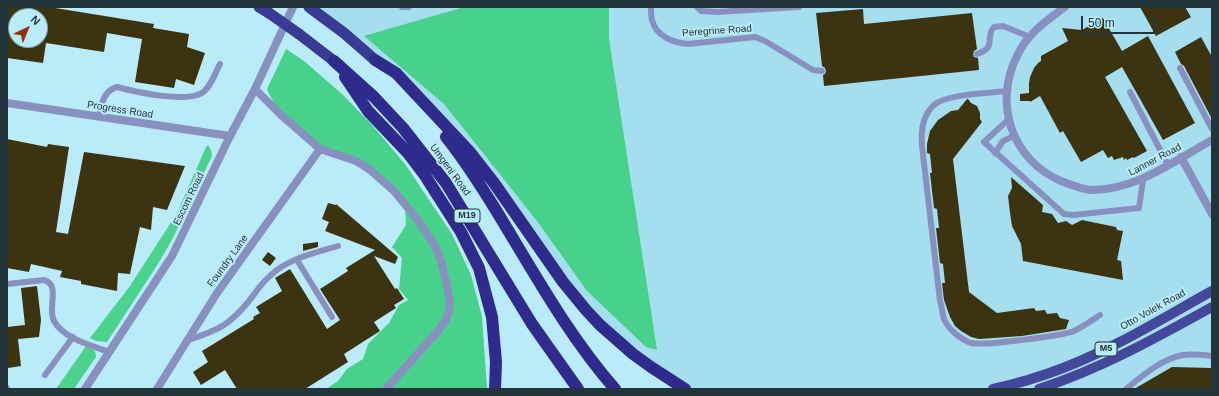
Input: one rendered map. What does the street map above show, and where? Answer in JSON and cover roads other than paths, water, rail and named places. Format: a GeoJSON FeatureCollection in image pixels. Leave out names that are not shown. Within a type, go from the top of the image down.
{"type":"FeatureCollection","features":[{"type":"Feature","properties":{"kind":"highway","name":"M19"},"geometry":{"type":"LineString","coordinates":[[312,9],[374,60]]}},
{"type":"Feature","properties":{"kind":"highway","name":"M19"},"geometry":{"type":"LineString","coordinates":[[264,10],[299,34],[334,61]]}},
{"type":"Feature","properties":{"kind":"highway","name":"Umgeni Road"},"geometry":{"type":"LineString","coordinates":[[374,60],[408,93],[455,148],[485,193],[564,321],[580,345],[615,389]]}},
{"type":"Feature","properties":{"kind":"highway"},"geometry":{"type":"LineString","coordinates":[[374,60],[396,73],[468,151],[494,183],[563,282],[586,310],[633,354],[685,389]]}},
{"type":"Feature","properties":{"kind":"highway","name":"Umgeni Road"},"geometry":{"type":"LineString","coordinates":[[334,61],[374,97],[403,128],[434,167],[470,220],[532,324],[578,389]]}},
{"type":"Feature","properties":{"kind":"highway"},"geometry":{"type":"LineString","coordinates":[[334,61],[368,111],[408,153],[424,174],[461,232],[479,268],[492,317],[496,362],[495,389]]}},
{"type":"Feature","properties":{"kind":"main road","name":"Otto Volek Road"},"geometry":{"type":"LineString","coordinates":[[993,389],[1042,376],[1086,359],[1128,338],[1212,291]]}},
{"type":"Feature","properties":{"kind":"main road","name":"M5"},"geometry":{"type":"LineString","coordinates":[[1039,389],[1087,371],[1111,360],[1212,307]]}},
{"type":"Feature","properties":{"kind":"street","name":"Escom Road"},"geometry":{"type":"LineString","coordinates":[[85,389],[172,256],[230,136],[255,89],[292,7]]}},
{"type":"Feature","properties":{"kind":"street","name":"Lanner Road"},"geometry":{"type":"LineString","coordinates":[[1065,7],[1036,30],[1023,44],[1009,75],[1007,91],[1009,119],[1014,136],[1035,165],[1048,175],[1071,185],[1091,190],[1110,189],[1126,186],[1143,180],[1212,140]]}},
{"type":"Feature","properties":{"kind":"street"},"geometry":{"type":"LineString","coordinates":[[255,89],[281,115],[320,149],[356,161],[369,169],[394,191],[435,246],[441,261],[450,302],[446,320],[386,389]]}},
{"type":"Feature","properties":{"kind":"street","name":"Progress Road"},"geometry":{"type":"LineString","coordinates":[[7,103],[230,136]]}},
{"type":"Feature","properties":{"kind":"street","name":"Foundry Lane"},"geometry":{"type":"LineString","coordinates":[[158,389],[186,341],[217,293],[320,149]]}},
{"type":"Feature","properties":{"kind":"street"},"geometry":{"type":"LineString","coordinates":[[1181,157],[1212,214]]}},
{"type":"Feature","properties":{"kind":"lane"},"geometry":{"type":"LineString","coordinates":[[402,7],[409,7]]}},
{"type":"Feature","properties":{"kind":"lane","name":"Peregrine Road"},"geometry":{"type":"LineString","coordinates":[[651,7],[652,21],[657,30],[667,39],[678,43],[688,44],[755,37],[765,41],[813,70],[822,71]]}},
{"type":"Feature","properties":{"kind":"lane"},"geometry":{"type":"LineString","coordinates":[[697,7],[702,11],[717,12],[799,7]]}},
{"type":"Feature","properties":{"kind":"lane"},"geometry":{"type":"LineString","coordinates":[[977,54],[985,51],[988,47],[994,27],[1003,26],[1030,37]]}},
{"type":"Feature","properties":{"kind":"lane"},"geometry":{"type":"LineString","coordinates":[[99,116],[106,93],[111,89],[117,87],[177,97],[195,96],[207,88],[220,64]]}},
{"type":"Feature","properties":{"kind":"lane"},"geometry":{"type":"LineString","coordinates":[[1180,68],[1212,129]]}},
{"type":"Feature","properties":{"kind":"lane"},"geometry":{"type":"LineString","coordinates":[[1007,91],[951,98],[934,104],[925,116],[921,131],[922,146],[940,301],[944,320],[951,330],[961,338],[971,343],[986,344],[1074,331],[1100,315]]}},
{"type":"Feature","properties":{"kind":"lane"},"geometry":{"type":"LineString","coordinates":[[1130,92],[1168,165]]}},
{"type":"Feature","properties":{"kind":"lane"},"geometry":{"type":"LineString","coordinates":[[1009,119],[984,142],[1064,214],[1073,215],[1139,208],[1143,180]]}},
{"type":"Feature","properties":{"kind":"lane"},"geometry":{"type":"LineString","coordinates":[[996,153],[1003,141],[1014,136]]}},
{"type":"Feature","properties":{"kind":"lane"},"geometry":{"type":"LineString","coordinates":[[186,341],[219,329],[228,323],[239,314],[270,275],[276,270],[297,260],[338,246]]}},
{"type":"Feature","properties":{"kind":"lane"},"geometry":{"type":"LineString","coordinates":[[297,260],[332,317]]}},
{"type":"Feature","properties":{"kind":"lane"},"geometry":{"type":"LineString","coordinates":[[7,284],[44,280],[50,282],[53,291],[50,313],[60,328],[73,338],[109,352]]}},
{"type":"Feature","properties":{"kind":"lane"},"geometry":{"type":"LineString","coordinates":[[45,375],[73,338]]}},
{"type":"Feature","properties":{"kind":"lane"},"geometry":{"type":"LineString","coordinates":[[1126,389],[1155,368],[1172,359],[1183,355],[1212,356]]}}]}
